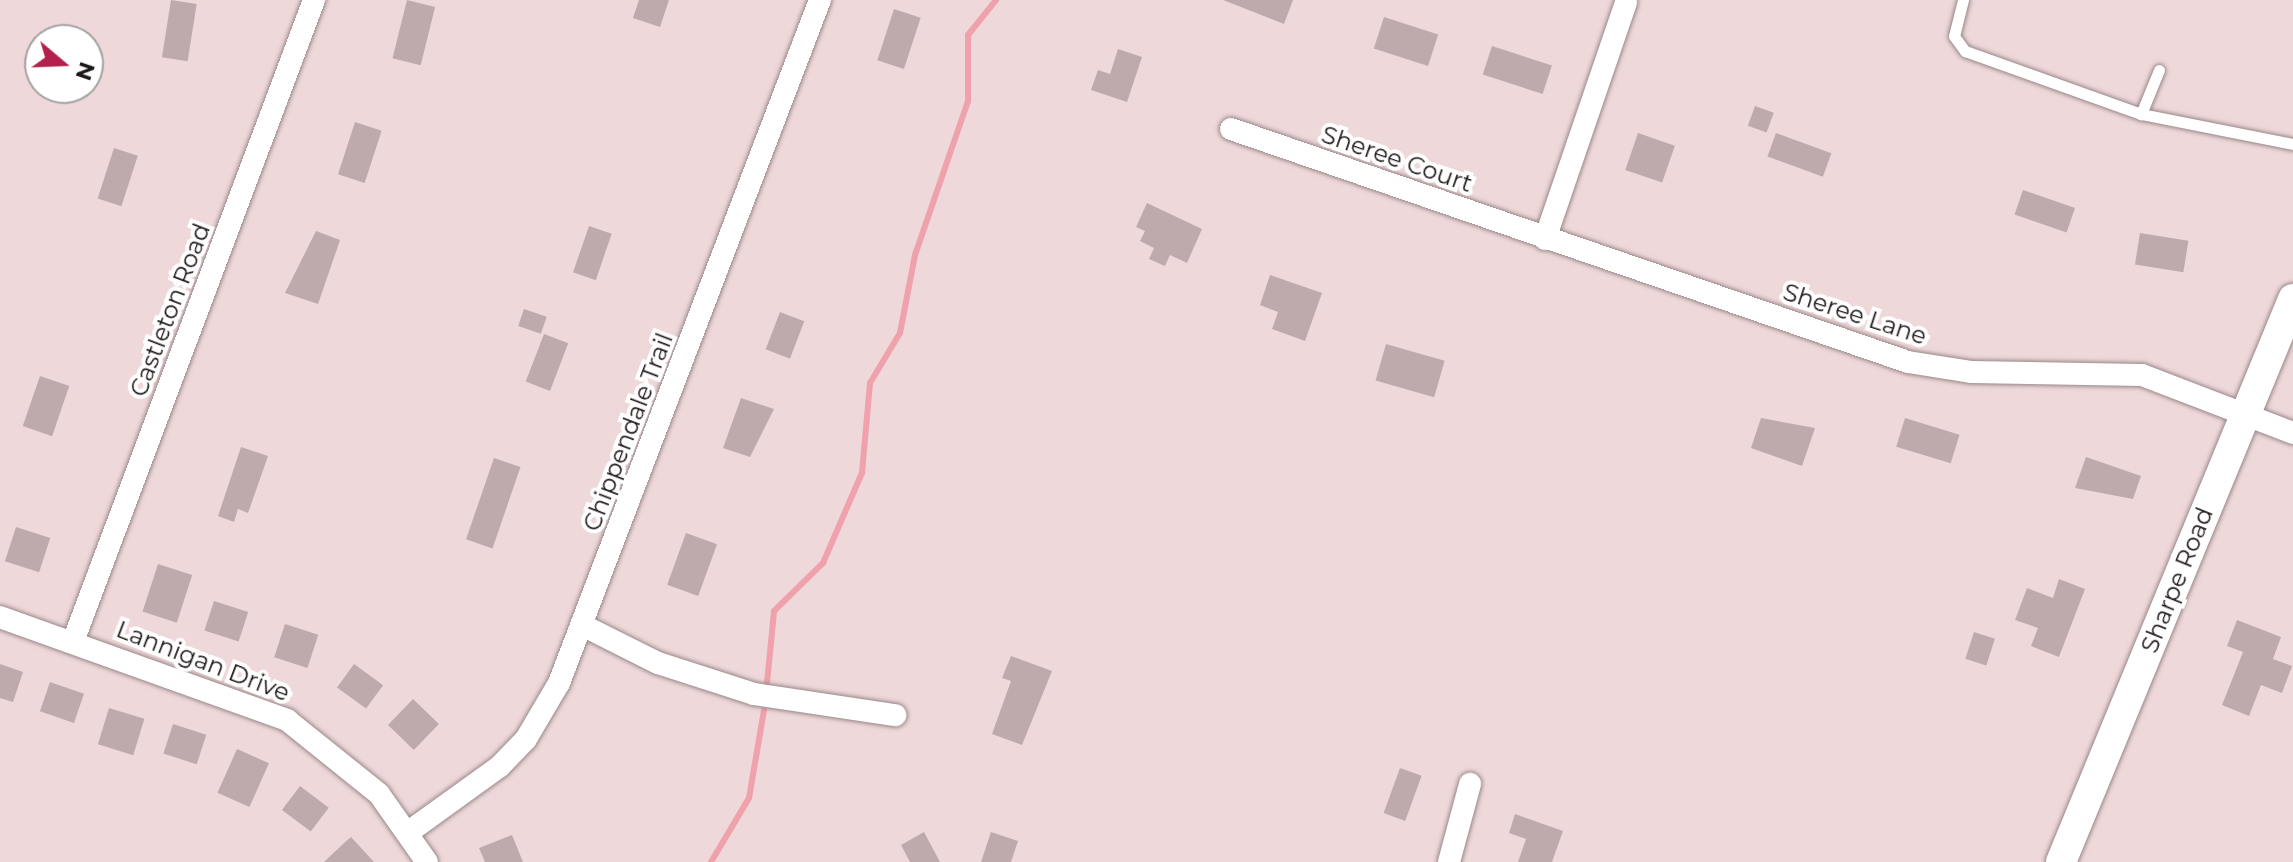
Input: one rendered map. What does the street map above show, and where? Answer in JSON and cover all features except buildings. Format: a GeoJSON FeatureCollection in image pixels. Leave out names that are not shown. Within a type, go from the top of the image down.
{"type":"FeatureCollection","features":[{"type":"Feature","properties":{"kind":"street","name":"Castleton Road"},"geometry":{"type":"LineString","coordinates":[[74,639],[314,0]]}},
{"type":"Feature","properties":{"kind":"street","name":"Chippendale Trail"},"geometry":{"type":"LineString","coordinates":[[410,831],[526,739],[582,625],[820,0]]}},
{"type":"Feature","properties":{"kind":"street"},"geometry":{"type":"LineString","coordinates":[[1545,239],[1626,2]]}},
{"type":"Feature","properties":{"kind":"street","name":"Sheree Court"},"geometry":{"type":"LineString","coordinates":[[1231,129],[1545,239]]}},
{"type":"Feature","properties":{"kind":"street","name":"Sheree Lane"},"geometry":{"type":"LineString","coordinates":[[1545,239],[1908,362],[1972,372],[2142,375],[2293,433]]}},
{"type":"Feature","properties":{"kind":"street","name":"Sharpe Road"},"geometry":{"type":"LineString","coordinates":[[2061,862],[2293,299]]}},
{"type":"Feature","properties":{"kind":"street","name":"Lannigan Drive"},"geometry":{"type":"LineString","coordinates":[[0,617],[74,639],[287,720],[339,757],[410,831],[427,862]]}},
{"type":"Feature","properties":{"kind":"street"},"geometry":{"type":"LineString","coordinates":[[582,625],[658,663],[754,694],[895,715]]}},
{"type":"Feature","properties":{"kind":"street"},"geometry":{"type":"LineString","coordinates":[[1449,862],[1470,784]]}},
{"type":"Feature","properties":{"kind":"lane"},"geometry":{"type":"LineString","coordinates":[[1963,0],[1954,36],[1965,51],[2141,114],[2293,144]]}},
{"type":"Feature","properties":{"kind":"lane"},"geometry":{"type":"LineString","coordinates":[[2141,114],[2159,70]]}},
{"type":"Feature","properties":{"kind":"waterway"},"geometry":{"type":"LineString","coordinates":[[767,683],[774,611],[823,563],[862,473],[870,383],[900,333],[915,255],[968,101],[968,35],[996,0]]}},
{"type":"Feature","properties":{"kind":"waterway"},"geometry":{"type":"LineString","coordinates":[[711,862],[749,798],[764,710]]}}]}
